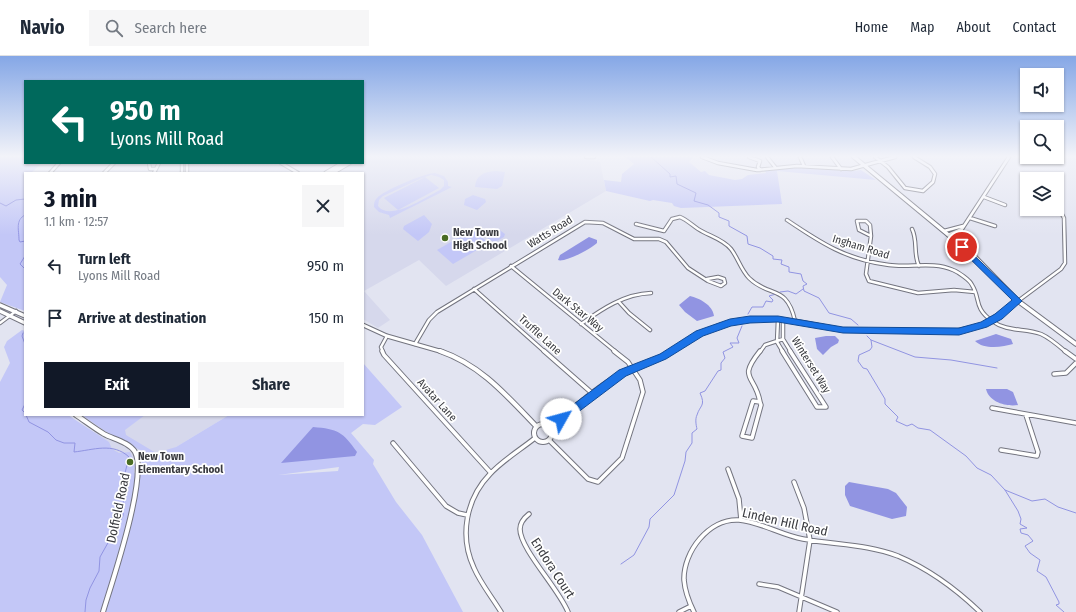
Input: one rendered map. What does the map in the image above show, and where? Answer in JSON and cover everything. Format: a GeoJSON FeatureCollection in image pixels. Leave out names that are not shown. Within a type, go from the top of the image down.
{"type":"FeatureCollection","features":[{"type":"Feature","properties":{"kind":"main road"},"geometry":{"type":"LineString","coordinates":[[885,183],[982,264],[1018,301],[1076,344]]}},
{"type":"Feature","properties":{"kind":"main road"},"geometry":{"type":"LineString","coordinates":[[0,305],[24,315]]}},
{"type":"Feature","properties":{"kind":"main road"},"geometry":{"type":"LineString","coordinates":[[0,311],[24,322]]}},
{"type":"Feature","properties":{"kind":"street"},"geometry":{"type":"LineString","coordinates":[[900,183],[913,190],[923,191],[931,183]]}},
{"type":"Feature","properties":{"kind":"street"},"geometry":{"type":"LineString","coordinates":[[948,235],[962,229],[993,183]]}},
{"type":"Feature","properties":{"kind":"street"},"geometry":{"type":"LineString","coordinates":[[984,197],[1005,205]]}},
{"type":"Feature","properties":{"kind":"street"},"geometry":{"type":"LineString","coordinates":[[550,427],[613,378],[633,368],[663,357],[700,334],[720,325],[750,319],[778,319],[843,330],[940,332],[968,330],[992,321],[1050,278],[1065,263],[1063,216]]}},
{"type":"Feature","properties":{"kind":"street"},"geometry":{"type":"LineString","coordinates":[[636,224],[664,231],[672,218],[680,217],[698,229],[719,239],[732,251],[751,280],[784,297],[793,308],[795,321]]}},
{"type":"Feature","properties":{"kind":"street"},"geometry":{"type":"LineString","coordinates":[[970,218],[995,226]]}},
{"type":"Feature","properties":{"kind":"street","name":"Ingham Road"},"geometry":{"type":"LineString","coordinates":[[787,220],[830,248],[868,261],[896,266],[935,266],[953,270],[968,281],[975,292]]}},
{"type":"Feature","properties":{"kind":"street","name":"Watts Road"},"geometry":{"type":"LineString","coordinates":[[415,344],[433,316],[581,223],[596,221],[607,224],[634,239],[659,240],[666,242],[688,268],[719,286],[724,285],[725,283],[724,279],[720,278],[707,279]]}},
{"type":"Feature","properties":{"kind":"street"},"geometry":{"type":"LineString","coordinates":[[871,236],[859,230],[857,221],[869,223],[871,236],[866,277],[872,282],[918,293],[948,290],[975,292],[978,307],[992,321],[1010,330],[1043,335],[1076,359]]}},
{"type":"Feature","properties":{"kind":"street"},"geometry":{"type":"LineString","coordinates":[[944,231],[963,226]]}},
{"type":"Feature","properties":{"kind":"street"},"geometry":{"type":"LineString","coordinates":[[912,229],[916,238],[914,257],[919,266]]}},
{"type":"Feature","properties":{"kind":"street","name":"Dark Star Way"},"geometry":{"type":"LineString","coordinates":[[511,266],[633,368]]}},
{"type":"Feature","properties":{"kind":"street","name":"Truffle Lane"},"geometry":{"type":"LineString","coordinates":[[474,289],[593,394]]}},
{"type":"Feature","properties":{"kind":"street"},"geometry":{"type":"LineString","coordinates":[[581,324],[602,309],[638,294],[651,293]]}},
{"type":"Feature","properties":{"kind":"street"},"geometry":{"type":"LineString","coordinates":[[619,302],[628,313],[650,330]]}},
{"type":"Feature","properties":{"kind":"street"},"geometry":{"type":"LineString","coordinates":[[0,323],[16,311]]}},
{"type":"Feature","properties":{"kind":"street","name":"Winterset Way"},"geometry":{"type":"LineString","coordinates":[[778,319],[777,342],[817,407],[826,407],[783,339],[783,320]]}},
{"type":"Feature","properties":{"kind":"street"},"geometry":{"type":"LineString","coordinates":[[364,325],[386,336],[450,354],[473,366],[536,426]]}},
{"type":"Feature","properties":{"kind":"street","name":"Avatar Lane"},"geometry":{"type":"LineString","coordinates":[[386,336],[381,347],[384,355],[491,473]]}},
{"type":"Feature","properties":{"kind":"street"},"geometry":{"type":"LineString","coordinates":[[761,402],[753,401],[742,436],[752,438],[759,416],[761,402],[750,379],[748,368],[765,345],[783,339]]}},
{"type":"Feature","properties":{"kind":"street"},"geometry":{"type":"LineString","coordinates":[[1054,374],[1066,373],[1076,363]]}},
{"type":"Feature","properties":{"kind":"street"},"geometry":{"type":"LineString","coordinates":[[549,440],[591,481],[598,482],[602,479],[622,458],[640,405],[642,386],[633,368]]}},
{"type":"Feature","properties":{"kind":"street"},"geometry":{"type":"LineString","coordinates":[[992,408],[1076,424]]}},
{"type":"Feature","properties":{"kind":"street"},"geometry":{"type":"LineString","coordinates":[[1001,450],[1037,456],[1038,452],[1026,415]]}},
{"type":"Feature","properties":{"kind":"street","name":"Dolfield Road"},"geometry":{"type":"LineString","coordinates":[[77,416],[102,433],[133,450],[138,460],[128,522],[103,612]]}},
{"type":"Feature","properties":{"kind":"street"},"geometry":{"type":"LineString","coordinates":[[544,424],[550,427],[553,434],[549,440],[542,442],[535,438],[533,432],[536,426],[544,424]]}},
{"type":"Feature","properties":{"kind":"street"},"geometry":{"type":"LineString","coordinates":[[501,612],[475,571],[468,554],[465,531],[467,515],[479,489],[491,473],[535,438]]}},
{"type":"Feature","properties":{"kind":"street"},"geometry":{"type":"LineString","coordinates":[[393,443],[446,506],[458,513],[467,515]]}},
{"type":"Feature","properties":{"kind":"street"},"geometry":{"type":"LineString","coordinates":[[728,469],[739,498],[741,520]]}},
{"type":"Feature","properties":{"kind":"street"},"geometry":{"type":"LineString","coordinates":[[794,482],[804,508],[810,540],[799,612]]}},
{"type":"Feature","properties":{"kind":"street","name":"Endora Court"},"geometry":{"type":"LineString","coordinates":[[529,514],[522,521],[520,526],[522,538],[562,597],[568,612]]}},
{"type":"Feature","properties":{"kind":"street","name":"Linden Hill Road"},"geometry":{"type":"LineString","coordinates":[[694,612],[684,579],[686,561],[690,551],[696,542],[716,525],[724,522],[741,520],[810,540],[855,544],[884,551],[939,579],[980,612]]}},
{"type":"Feature","properties":{"kind":"street"},"geometry":{"type":"LineString","coordinates":[[759,584],[778,587],[837,612]]}},
{"type":"Feature","properties":{"kind":"street"},"geometry":{"type":"LineString","coordinates":[[679,612],[691,606]]}},
{"type":"Feature","properties":{"kind":"shaded area"},"geometry":{"type":"Polygon","coordinates":[[[0,183],[24,183],[24,311],[0,302],[7,285],[0,277],[0,183]]]}},
{"type":"Feature","properties":{"kind":"shaded area","name":"New Town High School"},"geometry":{"type":"Polygon","coordinates":[[[364,183],[604,183],[606,191],[446,286],[419,260],[364,291],[364,183]]]}},
{"type":"Feature","properties":{"kind":"shaded area"},"geometry":{"type":"Polygon","coordinates":[[[404,183],[411,183],[383,196],[379,200],[378,206],[384,210],[399,210],[408,207],[440,190],[444,186],[444,183],[448,183],[448,186],[452,187],[390,218],[389,215],[379,212],[374,207],[374,202],[381,195],[404,183]]]}},
{"type":"Feature","properties":{"kind":"shaded area"},"geometry":{"type":"Polygon","coordinates":[[[413,183],[433,183],[439,188],[398,210],[384,198],[413,183]]]}},
{"type":"Feature","properties":{"kind":"shaded area"},"geometry":{"type":"Polygon","coordinates":[[[476,183],[503,183],[502,186],[497,189],[475,187],[476,183]]]}},
{"type":"Feature","properties":{"kind":"shaded area"},"geometry":{"type":"Polygon","coordinates":[[[605,183],[779,183],[782,204],[681,208],[674,206],[672,203],[653,200],[650,201],[606,191],[605,183]]]}},
{"type":"Feature","properties":{"kind":"shaded area"},"geometry":{"type":"Polygon","coordinates":[[[473,195],[485,199],[486,202],[477,210],[464,205],[465,199],[473,195]]]}},
{"type":"Feature","properties":{"kind":"shaded area"},"geometry":{"type":"Polygon","coordinates":[[[424,215],[432,224],[429,232],[418,241],[403,229],[404,226],[424,215]]]}},
{"type":"Feature","properties":{"kind":"shaded area"},"geometry":{"type":"Polygon","coordinates":[[[497,228],[505,234],[504,237],[495,242],[488,239],[487,233],[497,228]]]}},
{"type":"Feature","properties":{"kind":"shaded area"},"geometry":{"type":"Polygon","coordinates":[[[472,230],[489,243],[453,264],[437,250],[472,230]]]}},
{"type":"Feature","properties":{"kind":"shaded area","name":"New Town High School"},"geometry":{"type":"Polygon","coordinates":[[[364,291],[390,320],[378,328],[364,320],[364,291]]]}},
{"type":"Feature","properties":{"kind":"shaded area"},"geometry":{"type":"Polygon","coordinates":[[[22,330],[24,331],[24,416],[70,416],[109,442],[112,449],[119,453],[130,452],[135,463],[134,473],[141,468],[142,460],[140,450],[105,431],[83,416],[144,416],[125,430],[126,435],[156,453],[176,447],[227,416],[364,416],[364,364],[402,407],[375,425],[363,424],[351,433],[374,460],[373,464],[396,502],[422,535],[463,612],[0,612],[0,382],[10,363],[4,347],[7,341],[22,330]],[[339,467],[278,475],[338,471],[339,467]]]}},
{"type":"Feature","properties":{"kind":"shaded area","name":"New Town Elementary School"},"geometry":{"type":"Polygon","coordinates":[[[85,416],[227,416],[118,482],[102,445],[85,416]]]}},
{"type":"Feature","properties":{"kind":"water"},"geometry":{"type":"Polygon","coordinates":[[[589,237],[597,240],[597,243],[578,255],[558,260],[560,255],[589,237]]]}},
{"type":"Feature","properties":{"kind":"water"},"geometry":{"type":"Polygon","coordinates":[[[690,296],[701,300],[708,305],[714,316],[697,321],[685,312],[679,305],[690,296]]]}},
{"type":"Feature","properties":{"kind":"water"},"geometry":{"type":"Polygon","coordinates":[[[996,334],[1011,339],[1013,344],[999,347],[988,347],[975,341],[996,334]]]}},
{"type":"Feature","properties":{"kind":"water"},"geometry":{"type":"Polygon","coordinates":[[[835,336],[839,340],[838,343],[831,347],[823,355],[817,349],[815,338],[835,336]]]}},
{"type":"Feature","properties":{"kind":"water"},"geometry":{"type":"Polygon","coordinates":[[[986,389],[1007,389],[1013,392],[1018,405],[999,403],[988,394],[986,389]]]}},
{"type":"Feature","properties":{"kind":"water"},"geometry":{"type":"Polygon","coordinates":[[[313,427],[328,429],[344,436],[357,452],[355,456],[281,463],[313,427]]]}},
{"type":"Feature","properties":{"kind":"water"},"geometry":{"type":"Polygon","coordinates":[[[849,482],[888,489],[896,493],[907,507],[906,516],[892,519],[850,506],[845,495],[845,486],[849,482]]]}},
{"type":"Feature","properties":{"kind":"waterway"},"geometry":{"type":"LineString","coordinates":[[677,183],[696,193],[694,201],[708,205],[719,213],[719,217],[729,221],[729,226],[747,236],[748,244],[760,248],[773,256],[773,259],[782,260],[781,264],[789,267],[789,272],[801,274],[803,281],[807,284],[803,286],[804,291],[819,298],[829,313],[851,319],[858,325]]}},
{"type":"Feature","properties":{"kind":"waterway"},"geometry":{"type":"LineString","coordinates":[[0,203],[6,206],[16,200],[24,199]]}},
{"type":"Feature","properties":{"kind":"waterway"},"geometry":{"type":"LineString","coordinates":[[24,216],[20,220],[18,226],[19,240],[20,242],[24,241]]}},
{"type":"Feature","properties":{"kind":"waterway"},"geometry":{"type":"LineString","coordinates":[[24,258],[20,264],[24,268]]}},
{"type":"Feature","properties":{"kind":"waterway"},"geometry":{"type":"LineString","coordinates":[[780,292],[788,291],[796,294],[803,289]]}},
{"type":"Feature","properties":{"kind":"waterway"},"geometry":{"type":"LineString","coordinates":[[748,314],[752,307],[763,307],[766,301],[772,302],[773,300],[769,296],[776,294]]}},
{"type":"Feature","properties":{"kind":"waterway"},"geometry":{"type":"LineString","coordinates":[[621,564],[634,555],[649,527],[650,519],[674,495],[685,461],[686,452],[692,443],[692,433],[697,429],[696,418],[702,405],[702,397],[700,393],[705,391],[718,371],[721,370],[721,363],[725,358],[723,352],[733,347],[730,343],[739,343],[737,338],[742,326]]}},
{"type":"Feature","properties":{"kind":"waterway"},"geometry":{"type":"LineString","coordinates":[[23,333],[22,336],[24,341]]}},
{"type":"Feature","properties":{"kind":"waterway"},"geometry":{"type":"LineString","coordinates":[[867,336],[871,340]]}},
{"type":"Feature","properties":{"kind":"waterway"},"geometry":{"type":"LineString","coordinates":[[871,340],[915,357],[951,360],[997,368]]}},
{"type":"Feature","properties":{"kind":"waterway"},"geometry":{"type":"LineString","coordinates":[[871,340],[872,347],[870,350],[859,355],[858,361],[863,368],[867,369],[885,399],[885,404],[898,417],[896,421],[907,426],[912,424],[918,428],[930,430],[966,456],[977,468],[991,475],[1005,490]]}},
{"type":"Feature","properties":{"kind":"waterway"},"geometry":{"type":"LineString","coordinates":[[24,406],[22,410],[24,412]]}},
{"type":"Feature","properties":{"kind":"waterway"},"geometry":{"type":"LineString","coordinates":[[26,416],[29,422],[48,432],[56,440],[64,443],[75,443],[74,452],[110,448],[123,452],[129,457],[124,477],[123,516],[100,557],[99,571],[90,588],[86,600],[85,612]]}},
{"type":"Feature","properties":{"kind":"waterway"},"geometry":{"type":"LineString","coordinates":[[1005,490],[1032,501],[1045,499],[1058,507],[1076,513]]}},
{"type":"Feature","properties":{"kind":"waterway"},"geometry":{"type":"LineString","coordinates":[[1005,490],[1018,511],[1021,519],[1020,524],[1027,528],[1020,529],[1021,533],[1028,535],[1033,541],[1025,546],[1030,553],[1040,560],[1037,571],[1046,577],[1059,602],[1059,604],[1056,605],[1064,612]]}},
{"type":"Feature","properties":{"kind":"place","name":"New Town High School"},"geometry":{"type":"Point","coordinates":[445,238]}},
{"type":"Feature","properties":{"kind":"place","name":"New Town Elementary School"},"geometry":{"type":"Point","coordinates":[130,462]}},
{"type":"Feature","properties":{"kind":"route"},"geometry":{"type":"LineString","coordinates":[[561,419],[613,378],[633,368],[663,357],[690,339],[709,329],[730,322],[750,319],[778,319],[843,330],[929,332],[959,331],[984,325],[992,321],[1018,301],[982,264],[962,247]]}}]}
